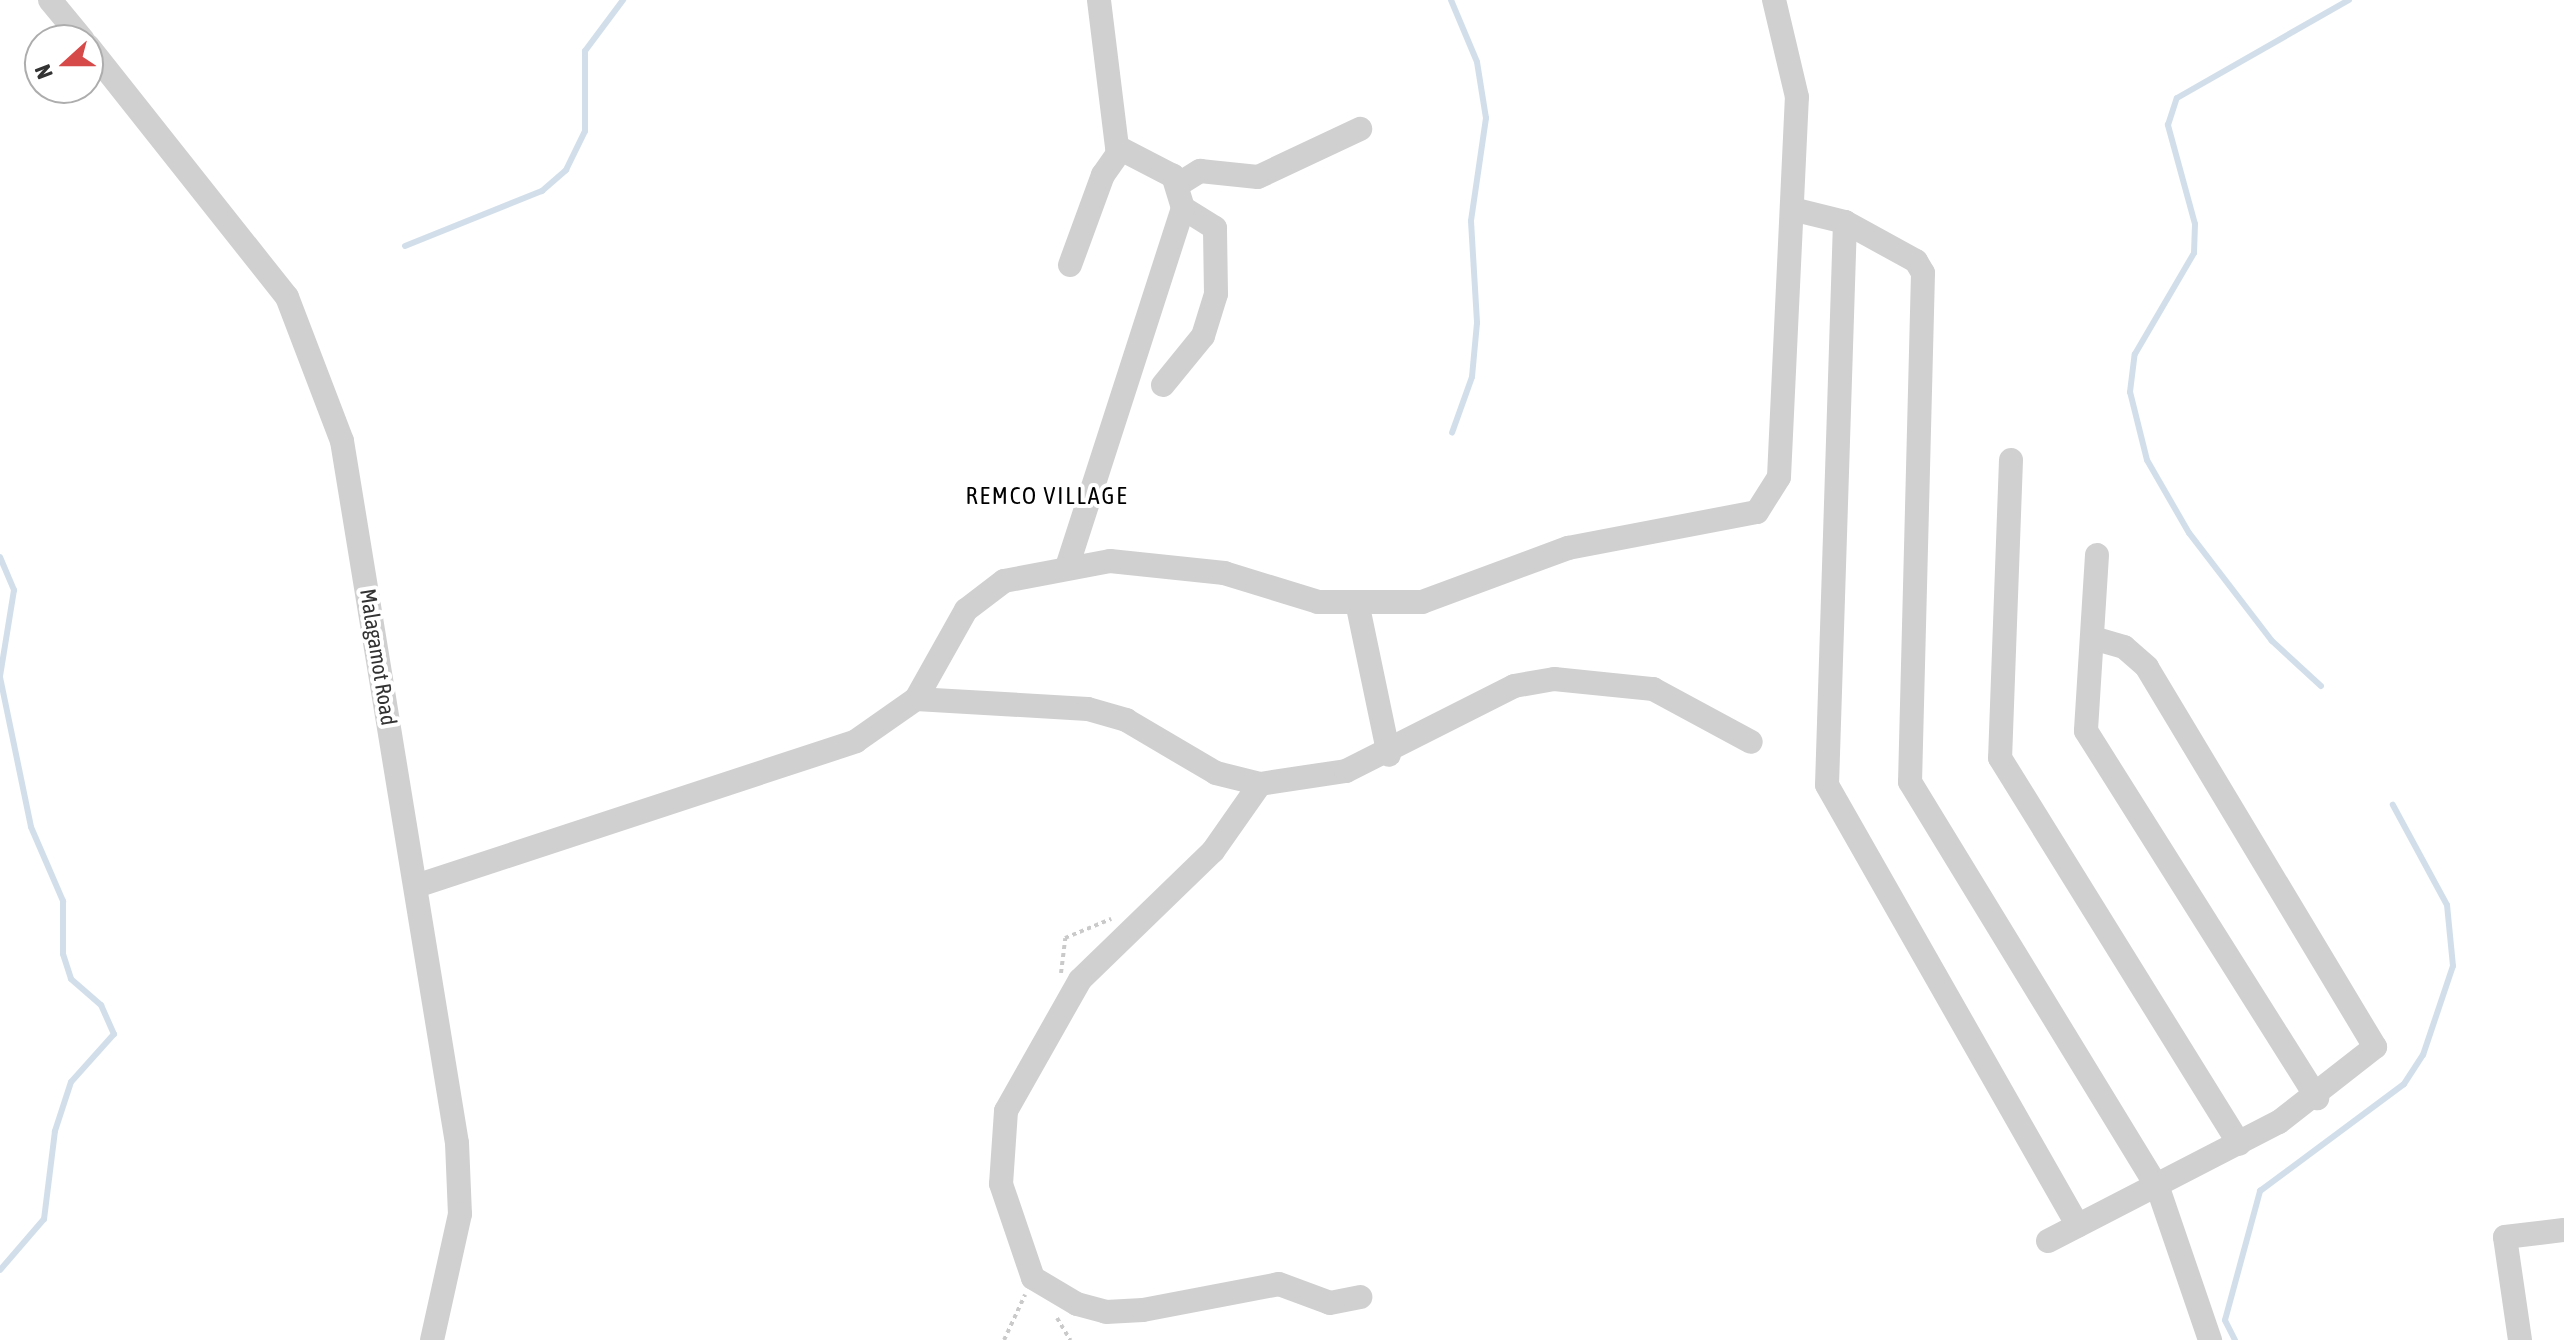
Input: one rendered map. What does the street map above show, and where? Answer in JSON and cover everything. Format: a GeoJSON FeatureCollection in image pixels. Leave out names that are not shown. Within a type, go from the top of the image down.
{"type":"FeatureCollection","features":[{"type":"Feature","properties":{"kind":"street"},"geometry":{"type":"LineString","coordinates":[[50,0],[70,24]]}},
{"type":"Feature","properties":{"kind":"street"},"geometry":{"type":"LineString","coordinates":[[1070,265],[1103,175],[1120,151],[1099,0]]}},
{"type":"Feature","properties":{"kind":"street"},"geometry":{"type":"LineString","coordinates":[[416,886],[829,753],[916,699],[966,610],[985,591],[1068,564],[1190,567],[1358,607],[1422,602],[1568,548],[1757,512],[1779,477],[1792,209],[1796,85],[1774,0]]}},
{"type":"Feature","properties":{"kind":"street","name":"Malagamot Road"},"geometry":{"type":"LineString","coordinates":[[104,66],[251,246],[287,297],[318,370],[342,441],[457,1143],[460,1214],[432,1340]]}},
{"type":"Feature","properties":{"kind":"street"},"geometry":{"type":"LineString","coordinates":[[1179,184],[1200,171],[1258,177],[1360,129]]}},
{"type":"Feature","properties":{"kind":"street"},"geometry":{"type":"LineString","coordinates":[[1068,564],[1183,208],[1179,184],[1162,167],[1120,151]]}},
{"type":"Feature","properties":{"kind":"street"},"geometry":{"type":"LineString","coordinates":[[1163,385],[1197,345],[1216,294],[1215,228],[1183,208]]}},
{"type":"Feature","properties":{"kind":"street"},"geometry":{"type":"LineString","coordinates":[[1792,209],[1845,222],[1916,261],[1923,273],[1910,782],[2158,1188],[2210,1340]]}},
{"type":"Feature","properties":{"kind":"street"},"geometry":{"type":"LineString","coordinates":[[1845,222],[1827,785],[2078,1226]]}},
{"type":"Feature","properties":{"kind":"street"},"geometry":{"type":"LineString","coordinates":[[2011,460],[2000,758],[2239,1144]]}},
{"type":"Feature","properties":{"kind":"street"},"geometry":{"type":"LineString","coordinates":[[2097,555],[2086,731],[2317,1098]]}},
{"type":"Feature","properties":{"kind":"street"},"geometry":{"type":"LineString","coordinates":[[1358,607],[1389,755]]}},
{"type":"Feature","properties":{"kind":"street"},"geometry":{"type":"LineString","coordinates":[[2048,1241],[2158,1188],[2317,1098],[2375,1047],[2147,667],[2124,647],[2092,638]]}},
{"type":"Feature","properties":{"kind":"street"},"geometry":{"type":"LineString","coordinates":[[916,699],[1088,709],[1126,720],[1216,773],[1260,784],[1297,782],[1389,755],[1487,698],[1554,679],[1653,689],[1751,742]]}},
{"type":"Feature","properties":{"kind":"street"},"geometry":{"type":"LineString","coordinates":[[1260,784],[1213,851],[1080,980],[1006,1111],[1001,1184],[1033,1278],[1054,1294],[1106,1312],[1263,1285],[1330,1303],[1360,1297]]}},
{"type":"Feature","properties":{"kind":"street"},"geometry":{"type":"LineString","coordinates":[[2520,1340],[2505,1237],[2564,1230]]}},
{"type":"Feature","properties":{"kind":"path"},"geometry":{"type":"LineString","coordinates":[[1004,1340],[1033,1278]]}},
{"type":"Feature","properties":{"kind":"waterway"},"geometry":{"type":"LineString","coordinates":[[405,246],[542,191],[566,170],[585,131],[585,51],[623,0]]}},
{"type":"Feature","properties":{"kind":"waterway"},"geometry":{"type":"LineString","coordinates":[[1451,0],[1477,62],[1486,118],[1471,221],[1477,323],[1472,377],[1452,433]]}},
{"type":"Feature","properties":{"kind":"waterway"},"geometry":{"type":"LineString","coordinates":[[2321,686],[2272,641],[2189,533],[2147,460],[2130,392],[2135,354],[2194,253],[2195,224],[2168,125],[2177,98],[2349,0]]}},
{"type":"Feature","properties":{"kind":"waterway"},"geometry":{"type":"LineString","coordinates":[[0,557],[14,590],[0,676]]}},
{"type":"Feature","properties":{"kind":"waterway"},"geometry":{"type":"LineString","coordinates":[[0,677],[31,827],[63,901],[63,954],[71,979],[101,1005],[114,1034],[71,1082],[55,1131],[44,1219],[0,1270]]}},
{"type":"Feature","properties":{"kind":"waterway"},"geometry":{"type":"LineString","coordinates":[[2235,1340],[2225,1320],[2260,1191],[2404,1084],[2423,1055],[2453,966],[2447,905],[2393,805]]}},
{"type":"Feature","properties":{"kind":"district","name":"REMCO VILLAGE"},"geometry":{"type":"Point","coordinates":[1047,496]}}]}
